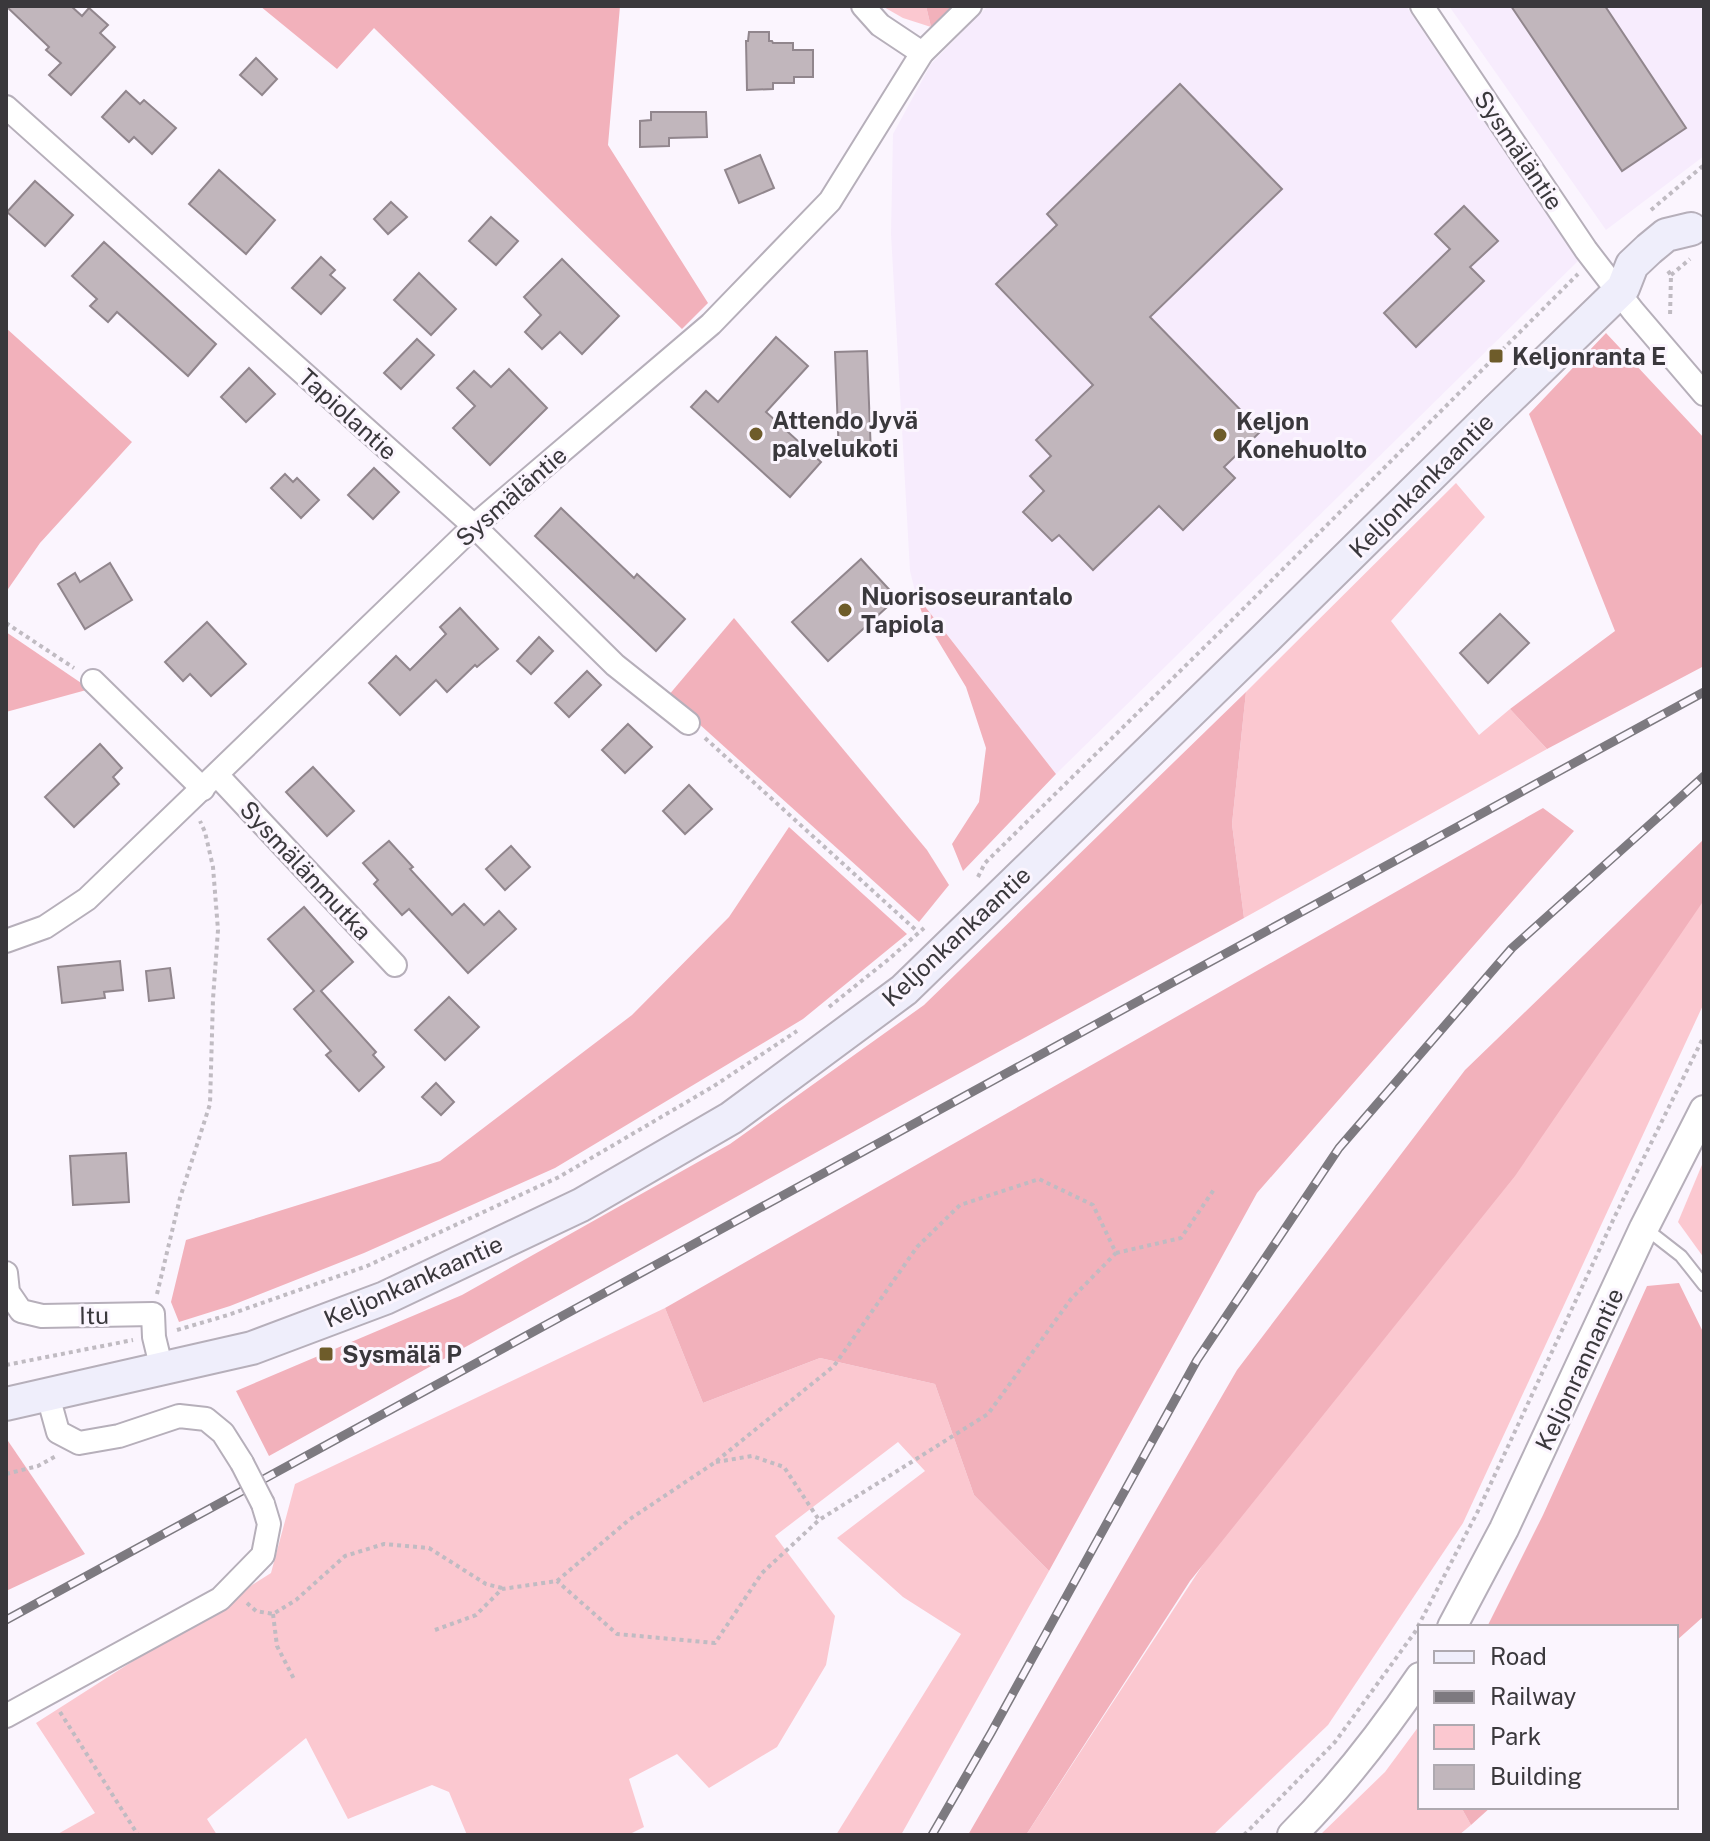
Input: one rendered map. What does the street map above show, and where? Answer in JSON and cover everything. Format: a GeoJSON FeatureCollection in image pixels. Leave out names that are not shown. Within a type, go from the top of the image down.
{"type":"FeatureCollection","features":[{"type":"Feature","properties":{"kind":"main road","name":"Keljonkankaantie"},"geometry":{"type":"LineString","coordinates":[[1621,290],[1647,281],[1680,252],[1697,224]]}},
{"type":"Feature","properties":{"kind":"main road","name":"Keljonkankaantie"},"geometry":{"type":"LineString","coordinates":[[6,1404],[252,1348],[385,1298],[581,1205],[731,1118],[904,990],[1621,290],[1632,265],[1666,235],[1697,224]]}},
{"type":"Feature","properties":{"kind":"street"},"geometry":{"type":"LineString","coordinates":[[863,6],[880,25],[922,53]]}},
{"type":"Feature","properties":{"kind":"street","name":"Sysmäläntie"},"geometry":{"type":"LineString","coordinates":[[6,941],[45,927],[87,899],[474,526],[711,324],[830,201],[922,53],[970,6]]}},
{"type":"Feature","properties":{"kind":"street","name":"Sysmäläntie"},"geometry":{"type":"LineString","coordinates":[[1422,6],[1593,258],[1704,394]]}},
{"type":"Feature","properties":{"kind":"street","name":"Tapiolantie"},"geometry":{"type":"LineString","coordinates":[[6,107],[474,526],[615,665],[688,723]]}},
{"type":"Feature","properties":{"kind":"street","name":"Sysmälänmutka"},"geometry":{"type":"LineString","coordinates":[[93,681],[395,965]]}},
{"type":"Feature","properties":{"kind":"street","name":"Keljonrannantie"},"geometry":{"type":"LineString","coordinates":[[1453,1625],[1504,1529],[1644,1228],[1704,1110]]}},
{"type":"Feature","properties":{"kind":"street","name":"Itu"},"geometry":{"type":"LineString","coordinates":[[6,1273],[8,1292],[21,1311],[42,1316],[154,1326]]}},
{"type":"Feature","properties":{"kind":"street"},"geometry":{"type":"LineString","coordinates":[[154,1326],[162,1370]]}},
{"type":"Feature","properties":{"kind":"street"},"geometry":{"type":"LineString","coordinates":[[6,1716],[220,1599],[263,1555],[269,1524],[263,1504],[242,1463],[223,1433],[206,1419],[179,1416],[119,1436],[79,1443],[58,1432],[48,1396]]}},
{"type":"Feature","properties":{"kind":"street"},"geometry":{"type":"LineString","coordinates":[[1292,1835],[1354,1766],[1418,1680]]}},
{"type":"Feature","properties":{"kind":"lane"},"geometry":{"type":"LineString","coordinates":[[1644,1228],[1681,1256],[1704,1285]]}},
{"type":"Feature","properties":{"kind":"path"},"geometry":{"type":"LineString","coordinates":[[1650,210],[1704,165]]}},
{"type":"Feature","properties":{"kind":"path"},"geometry":{"type":"LineString","coordinates":[[974,885],[985,863],[1593,258]]}},
{"type":"Feature","properties":{"kind":"path"},"geometry":{"type":"LineString","coordinates":[[1663,266],[1671,275],[1670,326]]}},
{"type":"Feature","properties":{"kind":"path"},"geometry":{"type":"LineString","coordinates":[[6,623],[93,681]]}},
{"type":"Feature","properties":{"kind":"path"},"geometry":{"type":"LineString","coordinates":[[688,723],[918,932]]}},
{"type":"Feature","properties":{"kind":"path"},"geometry":{"type":"LineString","coordinates":[[154,1326],[180,1198],[210,1104],[218,930],[213,867],[205,832],[204,788]]}},
{"type":"Feature","properties":{"kind":"path"},"geometry":{"type":"LineString","coordinates":[[820,1014],[931,923]]}},
{"type":"Feature","properties":{"kind":"path"},"geometry":{"type":"LineString","coordinates":[[6,1365],[154,1326],[228,1315],[367,1266],[559,1177],[714,1086],[797,1031]]}},
{"type":"Feature","properties":{"kind":"path"},"geometry":{"type":"LineString","coordinates":[[1419,1625],[1478,1511],[1615,1216],[1704,1036]]}},
{"type":"Feature","properties":{"kind":"path"},"geometry":{"type":"LineString","coordinates":[[231,1588],[256,1611],[273,1614],[296,1600],[345,1556],[384,1544],[429,1548],[486,1584],[502,1589],[557,1581],[630,1519],[714,1463],[834,1366],[917,1247],[960,1205],[1039,1179],[1093,1205],[1116,1253]]}},
{"type":"Feature","properties":{"kind":"path"},"geometry":{"type":"LineString","coordinates":[[557,1581],[617,1634],[715,1643],[762,1573],[819,1520],[988,1414],[1071,1299],[1116,1253],[1181,1238],[1215,1188]]}},
{"type":"Feature","properties":{"kind":"path"},"geometry":{"type":"LineString","coordinates":[[6,1474],[38,1466],[79,1443]]}},
{"type":"Feature","properties":{"kind":"path"},"geometry":{"type":"LineString","coordinates":[[714,1463],[752,1456],[784,1467],[819,1520]]}},
{"type":"Feature","properties":{"kind":"path"},"geometry":{"type":"LineString","coordinates":[[435,1630],[476,1615],[502,1589]]}},
{"type":"Feature","properties":{"kind":"path"},"geometry":{"type":"LineString","coordinates":[[273,1614],[277,1646],[295,1681]]}},
{"type":"Feature","properties":{"kind":"path"},"geometry":{"type":"LineString","coordinates":[[1244,1835],[1335,1742],[1418,1626]]}},
{"type":"Feature","properties":{"kind":"path"},"geometry":{"type":"LineString","coordinates":[[48,1693],[138,1835]]}},
{"type":"Feature","properties":{"kind":"shaded area"},"geometry":{"type":"Polygon","coordinates":[[[260,6],[620,6],[608,145],[708,303],[682,329],[374,28],[337,69],[260,6]]]}},
{"type":"Feature","properties":{"kind":"shaded area"},"geometry":{"type":"Polygon","coordinates":[[[926,6],[952,6],[931,27],[926,6]]]}},
{"type":"Feature","properties":{"kind":"shaded area"},"geometry":{"type":"Polygon","coordinates":[[[988,6],[1406,6],[1578,261],[1056,774],[916,595],[910,571],[891,234],[893,134],[931,64],[988,6]]]}},
{"type":"Feature","properties":{"kind":"shaded area"},"geometry":{"type":"Polygon","coordinates":[[[1449,6],[1704,6],[1704,156],[1606,230],[1449,6]]]}},
{"type":"Feature","properties":{"kind":"shaded area"},"geometry":{"type":"Polygon","coordinates":[[[6,328],[132,442],[40,543],[6,592],[8,550],[6,328]]]}},
{"type":"Feature","properties":{"kind":"shaded area"},"geometry":{"type":"Polygon","coordinates":[[[1606,333],[1704,438],[1704,666],[1547,749],[1510,709],[1615,631],[1529,414],[1606,333]]]}},
{"type":"Feature","properties":{"kind":"shaded area"},"geometry":{"type":"Polygon","coordinates":[[[916,595],[1056,774],[963,871],[952,844],[979,802],[986,748],[966,687],[923,616],[916,595]]]}},
{"type":"Feature","properties":{"kind":"shaded area"},"geometry":{"type":"Polygon","coordinates":[[[734,618],[927,850],[949,885],[919,922],[668,696],[734,618]]]}},
{"type":"Feature","properties":{"kind":"shaded area"},"geometry":{"type":"Polygon","coordinates":[[[6,632],[90,689],[6,712],[6,632]]]}},
{"type":"Feature","properties":{"kind":"shaded area"},"geometry":{"type":"Polygon","coordinates":[[[1246,692],[1232,824],[1244,918],[269,1456],[236,1391],[462,1295],[730,1144],[924,1005],[1246,692]]]}},
{"type":"Feature","properties":{"kind":"shaded area"},"geometry":{"type":"Polygon","coordinates":[[[1543,808],[1574,831],[1257,1193],[1049,1571],[974,1495],[935,1384],[820,1358],[703,1403],[665,1308],[1543,808]]]}},
{"type":"Feature","properties":{"kind":"shaded area"},"geometry":{"type":"Polygon","coordinates":[[[789,827],[907,934],[803,1019],[555,1168],[364,1253],[230,1306],[179,1322],[171,1302],[186,1240],[440,1161],[632,1015],[729,917],[789,827]]]}},
{"type":"Feature","properties":{"kind":"shaded area"},"geometry":{"type":"Polygon","coordinates":[[[1704,839],[1704,900],[1515,1176],[1190,1581],[1026,1835],[968,1835],[1237,1370],[1465,1070],[1704,839]]]}},
{"type":"Feature","properties":{"kind":"shaded area"},"geometry":{"type":"Polygon","coordinates":[[[1679,1283],[1704,1334],[1704,1616],[1678,1639],[1678,1625],[1488,1625],[1543,1515],[1647,1286],[1679,1283]]]}},
{"type":"Feature","properties":{"kind":"shaded area"},"geometry":{"type":"Polygon","coordinates":[[[6,1438],[85,1554],[6,1591],[6,1438]]]}},
{"type":"Feature","properties":{"kind":"shaded area"},"geometry":{"type":"Polygon","coordinates":[[[1462,1809],[1489,1809],[1471,1825],[1462,1809]]]}},
{"type":"Feature","properties":{"kind":"green space"},"geometry":{"type":"Polygon","coordinates":[[[882,6],[926,6],[931,27],[903,18],[882,6]]]}},
{"type":"Feature","properties":{"kind":"green space"},"geometry":{"type":"Polygon","coordinates":[[[1456,483],[1485,517],[1391,621],[1479,735],[1510,709],[1547,749],[1244,918],[1232,824],[1246,692],[1456,483]]]}},
{"type":"Feature","properties":{"kind":"green space"},"geometry":{"type":"Polygon","coordinates":[[[1704,886],[1704,1003],[1463,1523],[1328,1725],[1213,1835],[1026,1835],[1202,1566],[1704,886]]]}},
{"type":"Feature","properties":{"kind":"green space"},"geometry":{"type":"Polygon","coordinates":[[[1704,1160],[1704,1258],[1678,1222],[1704,1160]]]}},
{"type":"Feature","properties":{"kind":"green space"},"geometry":{"type":"Polygon","coordinates":[[[665,1308],[703,1403],[820,1358],[935,1384],[974,1495],[1049,1571],[901,1835],[836,1835],[961,1634],[903,1597],[837,1538],[925,1471],[898,1442],[775,1536],[835,1616],[826,1665],[777,1747],[709,1788],[677,1754],[629,1779],[644,1827],[628,1835],[467,1835],[449,1792],[432,1785],[348,1819],[306,1738],[207,1819],[217,1835],[56,1835],[95,1813],[36,1723],[271,1573],[295,1484],[665,1308]]]}},
{"type":"Feature","properties":{"kind":"green space"},"geometry":{"type":"Polygon","coordinates":[[[1418,1727],[1418,1809],[1462,1809],[1471,1825],[1459,1835],[1320,1835],[1385,1772],[1418,1727]]]}},
{"type":"Feature","properties":{"kind":"building"},"geometry":{"type":"Polygon","coordinates":[[[6,6],[71,6],[82,16],[89,8],[108,25],[100,33],[115,47],[71,95],[49,75],[61,63],[46,50],[49,47],[6,6]]]}},
{"type":"Feature","properties":{"kind":"building"},"geometry":{"type":"Polygon","coordinates":[[[1511,6],[1605,6],[1686,128],[1622,171],[1511,6]]]}},
{"type":"Feature","properties":{"kind":"building"},"geometry":{"type":"Polygon","coordinates":[[[749,32],[769,32],[769,41],[793,43],[793,50],[813,50],[813,77],[794,77],[794,83],[773,83],[773,89],[747,90],[746,41],[749,32]]]}},
{"type":"Feature","properties":{"kind":"building"},"geometry":{"type":"Polygon","coordinates":[[[256,58],[277,79],[262,95],[240,75],[256,58]]]}},
{"type":"Feature","properties":{"kind":"building"},"geometry":{"type":"Polygon","coordinates":[[[1180,84],[1282,189],[1150,317],[1261,431],[1224,467],[1235,478],[1183,530],[1159,506],[1093,570],[1059,535],[1052,541],[1023,512],[1044,491],[1030,476],[1051,456],[1036,440],[1093,385],[996,284],[1057,225],[1047,214],[1180,84]]]}},
{"type":"Feature","properties":{"kind":"building"},"geometry":{"type":"Polygon","coordinates":[[[126,91],[140,104],[144,100],[176,128],[152,154],[134,137],[129,142],[102,117],[126,91]]]}},
{"type":"Feature","properties":{"kind":"building"},"geometry":{"type":"Polygon","coordinates":[[[651,112],[706,112],[707,137],[669,138],[669,146],[640,147],[640,121],[651,120],[651,112]]]}},
{"type":"Feature","properties":{"kind":"building"},"geometry":{"type":"Polygon","coordinates":[[[760,155],[774,188],[739,203],[725,170],[760,155]]]}},
{"type":"Feature","properties":{"kind":"building"},"geometry":{"type":"Polygon","coordinates":[[[219,170],[275,220],[246,254],[189,204],[219,170]]]}},
{"type":"Feature","properties":{"kind":"building"},"geometry":{"type":"Polygon","coordinates":[[[35,181],[73,215],[45,246],[7,212],[35,181]]]}},
{"type":"Feature","properties":{"kind":"building"},"geometry":{"type":"Polygon","coordinates":[[[391,202],[407,217],[388,234],[374,219],[391,202]]]}},
{"type":"Feature","properties":{"kind":"building"},"geometry":{"type":"Polygon","coordinates":[[[1464,206],[1498,241],[1470,267],[1484,281],[1416,347],[1384,313],[1450,249],[1435,234],[1464,206]]]}},
{"type":"Feature","properties":{"kind":"building"},"geometry":{"type":"Polygon","coordinates":[[[491,217],[518,241],[496,265],[469,241],[491,217]]]}},
{"type":"Feature","properties":{"kind":"building"},"geometry":{"type":"Polygon","coordinates":[[[104,242],[216,344],[188,376],[117,312],[108,322],[90,306],[97,299],[72,276],[104,242]]]}},
{"type":"Feature","properties":{"kind":"building"},"geometry":{"type":"Polygon","coordinates":[[[321,257],[335,270],[330,275],[345,288],[321,314],[292,288],[321,257]]]}},
{"type":"Feature","properties":{"kind":"building"},"geometry":{"type":"Polygon","coordinates":[[[562,259],[619,316],[582,354],[560,332],[542,349],[525,332],[541,315],[524,297],[562,259]]]}},
{"type":"Feature","properties":{"kind":"building"},"geometry":{"type":"Polygon","coordinates":[[[419,273],[456,309],[431,335],[394,300],[419,273]]]}},
{"type":"Feature","properties":{"kind":"building","name":"Attendo Jyvä palvelukoti"},"geometry":{"type":"Polygon","coordinates":[[[776,337],[808,366],[766,412],[821,462],[790,497],[691,407],[706,391],[718,402],[776,337]]]}},
{"type":"Feature","properties":{"kind":"building"},"geometry":{"type":"Polygon","coordinates":[[[417,339],[434,355],[401,389],[384,373],[417,339]]]}},
{"type":"Feature","properties":{"kind":"building"},"geometry":{"type":"Polygon","coordinates":[[[867,351],[871,455],[839,456],[835,352],[867,351]]]}},
{"type":"Feature","properties":{"kind":"building"},"geometry":{"type":"Polygon","coordinates":[[[249,368],[275,394],[246,422],[221,397],[249,368]]]}},
{"type":"Feature","properties":{"kind":"building"},"geometry":{"type":"Polygon","coordinates":[[[509,369],[547,408],[490,465],[453,428],[475,406],[457,388],[474,371],[491,387],[509,369]]]}},
{"type":"Feature","properties":{"kind":"building"},"geometry":{"type":"Polygon","coordinates":[[[374,468],[399,492],[373,519],[348,495],[374,468]]]}},
{"type":"Feature","properties":{"kind":"building"},"geometry":{"type":"Polygon","coordinates":[[[285,474],[293,482],[297,478],[319,500],[301,518],[271,488],[285,474]]]}},
{"type":"Feature","properties":{"kind":"building"},"geometry":{"type":"Polygon","coordinates":[[[561,508],[634,578],[637,574],[685,619],[656,651],[535,536],[561,508]]]}},
{"type":"Feature","properties":{"kind":"building","name":"Nuorisoseurantalo Tapiola"},"geometry":{"type":"Polygon","coordinates":[[[861,559],[897,598],[828,661],[792,622],[861,559]]]}},
{"type":"Feature","properties":{"kind":"building"},"geometry":{"type":"Polygon","coordinates":[[[110,563],[132,600],[85,629],[58,584],[75,573],[80,582],[110,563]]]}},
{"type":"Feature","properties":{"kind":"building"},"geometry":{"type":"Polygon","coordinates":[[[460,608],[498,649],[477,667],[475,665],[447,692],[436,680],[400,715],[369,683],[396,656],[410,670],[446,634],[440,627],[460,608]]]}},
{"type":"Feature","properties":{"kind":"building"},"geometry":{"type":"Polygon","coordinates":[[[1500,614],[1529,643],[1488,683],[1460,653],[1500,614]]]}},
{"type":"Feature","properties":{"kind":"building"},"geometry":{"type":"Polygon","coordinates":[[[207,622],[246,664],[211,696],[190,674],[183,681],[165,662],[207,622]]]}},
{"type":"Feature","properties":{"kind":"building"},"geometry":{"type":"Polygon","coordinates":[[[539,637],[553,651],[531,674],[517,661],[539,637]]]}},
{"type":"Feature","properties":{"kind":"building"},"geometry":{"type":"Polygon","coordinates":[[[587,671],[601,685],[569,717],[555,703],[587,671]]]}},
{"type":"Feature","properties":{"kind":"building"},"geometry":{"type":"Polygon","coordinates":[[[628,724],[652,747],[625,773],[602,750],[628,724]]]}},
{"type":"Feature","properties":{"kind":"building"},"geometry":{"type":"Polygon","coordinates":[[[100,744],[122,768],[113,777],[119,784],[74,827],[45,797],[100,744]]]}},
{"type":"Feature","properties":{"kind":"building"},"geometry":{"type":"Polygon","coordinates":[[[313,767],[354,811],[327,836],[286,792],[313,767]]]}},
{"type":"Feature","properties":{"kind":"building"},"geometry":{"type":"Polygon","coordinates":[[[689,785],[712,809],[685,834],[663,811],[689,785]]]}},
{"type":"Feature","properties":{"kind":"building"},"geometry":{"type":"Polygon","coordinates":[[[389,841],[452,915],[464,904],[484,925],[499,911],[516,929],[468,973],[409,909],[402,915],[374,884],[378,880],[363,863],[389,841]]]}},
{"type":"Feature","properties":{"kind":"building"},"geometry":{"type":"Polygon","coordinates":[[[511,846],[530,867],[505,890],[486,869],[511,846]]]}},
{"type":"Feature","properties":{"kind":"building"},"geometry":{"type":"Polygon","coordinates":[[[304,907],[353,962],[321,991],[376,1052],[373,1055],[384,1067],[359,1091],[326,1055],[331,1051],[294,1009],[314,991],[268,939],[304,907]]]}},
{"type":"Feature","properties":{"kind":"building"},"geometry":{"type":"Polygon","coordinates":[[[120,961],[123,990],[104,992],[105,998],[62,1003],[58,967],[120,961]]]}},
{"type":"Feature","properties":{"kind":"building"},"geometry":{"type":"Polygon","coordinates":[[[170,968],[174,998],[149,1001],[146,971],[170,968]]]}},
{"type":"Feature","properties":{"kind":"building"},"geometry":{"type":"Polygon","coordinates":[[[449,997],[479,1027],[445,1060],[415,1030],[449,997]]]}},
{"type":"Feature","properties":{"kind":"building"},"geometry":{"type":"Polygon","coordinates":[[[436,1083],[454,1102],[441,1115],[422,1097],[436,1083]]]}},
{"type":"Feature","properties":{"kind":"building"},"geometry":{"type":"Polygon","coordinates":[[[126,1153],[129,1202],[73,1205],[70,1156],[126,1153]]]}},
{"type":"Feature","properties":{"kind":"railway"},"geometry":{"type":"LineString","coordinates":[[6,1620],[1704,692]]}},
{"type":"Feature","properties":{"kind":"railway"},"geometry":{"type":"LineString","coordinates":[[932,1835],[1197,1360],[1339,1148],[1512,948],[1704,776]]}},
{"type":"Feature","properties":{"kind":"place","name":"Keljonranta E"},"geometry":{"type":"Point","coordinates":[1496,356]}},
{"type":"Feature","properties":{"kind":"place","name":"Attendo Jyvä palvelukoti"},"geometry":{"type":"Point","coordinates":[756,434]}},
{"type":"Feature","properties":{"kind":"place","name":"Keljon Konehuolto"},"geometry":{"type":"Point","coordinates":[1220,435]}},
{"type":"Feature","properties":{"kind":"place","name":"Nuorisoseurantalo Tapiola"},"geometry":{"type":"Point","coordinates":[845,610]}},
{"type":"Feature","properties":{"kind":"place","name":"Sysmälä P"},"geometry":{"type":"Point","coordinates":[326,1354]}}]}
